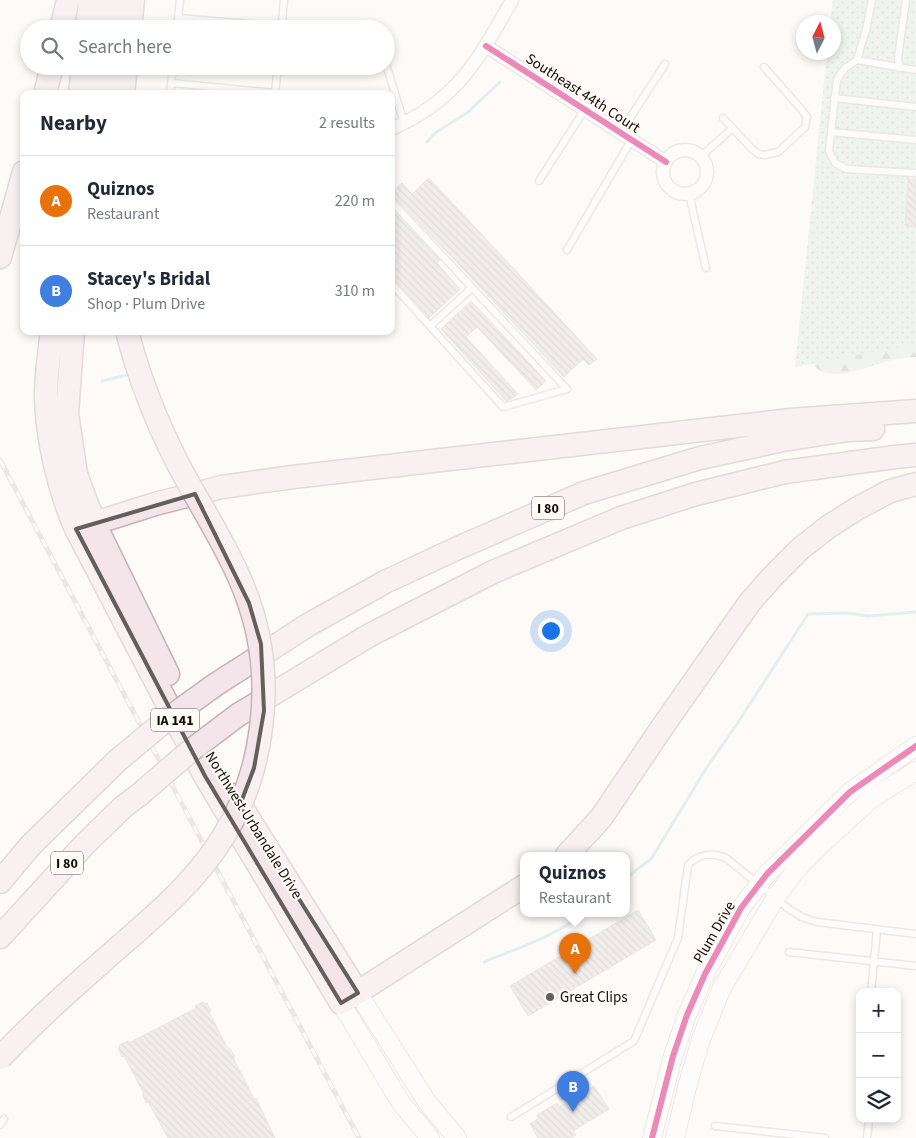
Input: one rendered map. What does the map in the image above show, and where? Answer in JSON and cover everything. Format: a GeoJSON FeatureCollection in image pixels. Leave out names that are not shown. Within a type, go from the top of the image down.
{"type":"FeatureCollection","features":[{"type":"Feature","properties":{"kind":"highway"},"geometry":{"type":"LineString","coordinates":[[63,20],[68,0]]}},
{"type":"Feature","properties":{"kind":"highway"},"geometry":{"type":"LineString","coordinates":[[88,20],[90,0]]}},
{"type":"Feature","properties":{"kind":"highway"},"geometry":{"type":"LineString","coordinates":[[110,20],[112,0]]}},
{"type":"Feature","properties":{"kind":"highway"},"geometry":{"type":"LineString","coordinates":[[131,20],[133,0]]}},
{"type":"Feature","properties":{"kind":"highway"},"geometry":{"type":"LineString","coordinates":[[46,90],[50,75]]}},
{"type":"Feature","properties":{"kind":"highway"},"geometry":{"type":"LineString","coordinates":[[80,90],[82,75]]}},
{"type":"Feature","properties":{"kind":"highway"},"geometry":{"type":"LineString","coordinates":[[101,90],[103,75]]}},
{"type":"Feature","properties":{"kind":"highway"},"geometry":{"type":"LineString","coordinates":[[123,90],[125,75]]}},
{"type":"Feature","properties":{"kind":"highway"},"geometry":{"type":"LineString","coordinates":[[0,257],[20,186]]}},
{"type":"Feature","properties":{"kind":"highway","name":"IA 141"},"geometry":{"type":"LineString","coordinates":[[52,335],[46,398],[60,435]]}},
{"type":"Feature","properties":{"kind":"highway","name":"IA 141"},"geometry":{"type":"LineString","coordinates":[[60,435],[67,414],[67,388],[73,335]]}},
{"type":"Feature","properties":{"kind":"highway"},"geometry":{"type":"LineString","coordinates":[[0,1058],[49,1010],[182,890],[223,838],[249,785],[258,749],[264,711],[264,686],[261,644],[249,603],[232,562],[178,464],[159,424],[142,384],[128,335]]}},
{"type":"Feature","properties":{"kind":"highway"},"geometry":{"type":"LineString","coordinates":[[85,526],[155,504],[222,487],[293,477],[790,420],[916,411]]}},
{"type":"Feature","properties":{"kind":"highway","name":"I 80"},"geometry":{"type":"LineString","coordinates":[[0,882],[30,846],[118,760],[165,721],[214,685],[308,625],[385,582],[584,493],[700,458],[784,440],[848,430],[916,426]]}},
{"type":"Feature","properties":{"kind":"highway","name":"Northwest Urbandale Drive"},"geometry":{"type":"LineString","coordinates":[[60,435],[76,474],[85,526],[205,776],[350,998]]}},
{"type":"Feature","properties":{"kind":"highway","name":"I 80"},"geometry":{"type":"LineString","coordinates":[[0,937],[85,844],[123,807],[189,752],[238,715],[368,636],[493,572],[621,518],[696,494],[785,472],[895,457],[916,456]]}},
{"type":"Feature","properties":{"kind":"highway"},"geometry":{"type":"LineString","coordinates":[[570,852],[601,818],[739,618],[774,574],[814,538],[858,508],[890,492],[916,484]]}},
{"type":"Feature","properties":{"kind":"highway"},"geometry":{"type":"LineString","coordinates":[[350,998],[520,889]]}},
{"type":"Feature","properties":{"kind":"street"},"geometry":{"type":"LineString","coordinates":[[395,127],[438,102],[466,75],[486,46],[512,0]]}},
{"type":"Feature","properties":{"kind":"street","name":"Southeast 44th Court"},"geometry":{"type":"LineString","coordinates":[[486,46],[666,162]]}},
{"type":"Feature","properties":{"kind":"street"},"geometry":{"type":"LineString","coordinates":[[682,151],[691,152],[700,157],[706,167],[706,178],[700,188],[689,194],[675,192],[665,182],[663,175],[666,162],[673,154],[682,151]]}},
{"type":"Feature","properties":{"kind":"street","name":"Plum Drive"},"geometry":{"type":"LineString","coordinates":[[652,1138],[673,1056],[687,1015],[705,974],[742,908],[759,884],[815,824],[850,792],[916,746]]}},
{"type":"Feature","properties":{"kind":"street"},"geometry":{"type":"LineString","coordinates":[[675,1138],[701,1039],[722,988],[776,897],[797,869],[832,834],[871,799],[916,771]]}},
{"type":"Feature","properties":{"kind":"street","name":"Northwest Urbandale Drive"},"geometry":{"type":"LineString","coordinates":[[350,998],[401,1103],[430,1138]]}},
{"type":"Feature","properties":{"kind":"street","name":"Northwest Urbandale Drive"},"geometry":{"type":"LineString","coordinates":[[350,998],[427,1102],[457,1138]]}},
{"type":"Feature","properties":{"kind":"lane"},"geometry":{"type":"LineString","coordinates":[[180,0],[178,18],[202,20]]}},
{"type":"Feature","properties":{"kind":"lane"},"geometry":{"type":"LineString","coordinates":[[282,20],[284,0]]}},
{"type":"Feature","properties":{"kind":"lane"},"geometry":{"type":"LineString","coordinates":[[872,0],[857,60],[845,68],[837,79],[829,151],[835,163],[846,169],[916,173]]}},
{"type":"Feature","properties":{"kind":"lane"},"geometry":{"type":"LineString","coordinates":[[899,68],[898,58],[906,0]]}},
{"type":"Feature","properties":{"kind":"lane"},"geometry":{"type":"LineString","coordinates":[[857,60],[916,70]]}},
{"type":"Feature","properties":{"kind":"lane"},"geometry":{"type":"LineString","coordinates":[[567,250],[665,64]]}},
{"type":"Feature","properties":{"kind":"lane"},"geometry":{"type":"LineString","coordinates":[[723,118],[759,154],[769,155],[778,152],[806,124],[806,117],[802,109],[764,67]]}},
{"type":"Feature","properties":{"kind":"lane"},"geometry":{"type":"LineString","coordinates":[[171,90],[172,75]]}},
{"type":"Feature","properties":{"kind":"lane"},"geometry":{"type":"LineString","coordinates":[[275,90],[277,75]]}},
{"type":"Feature","properties":{"kind":"lane"},"geometry":{"type":"LineString","coordinates":[[389,75],[394,90]]}},
{"type":"Feature","properties":{"kind":"lane"},"geometry":{"type":"LineString","coordinates":[[172,84],[241,90]]}},
{"type":"Feature","properties":{"kind":"lane"},"geometry":{"type":"LineString","coordinates":[[395,94],[404,123]]}},
{"type":"Feature","properties":{"kind":"lane"},"geometry":{"type":"LineString","coordinates":[[834,98],[916,107]]}},
{"type":"Feature","properties":{"kind":"lane"},"geometry":{"type":"LineString","coordinates":[[539,181],[585,109]]}},
{"type":"Feature","properties":{"kind":"lane"},"geometry":{"type":"LineString","coordinates":[[700,157],[733,128]]}},
{"type":"Feature","properties":{"kind":"lane"},"geometry":{"type":"LineString","coordinates":[[831,132],[916,140]]}},
{"type":"Feature","properties":{"kind":"lane"},"geometry":{"type":"LineString","coordinates":[[689,194],[706,268]]}},
{"type":"Feature","properties":{"kind":"lane"},"geometry":{"type":"LineString","coordinates":[[395,206],[567,389],[503,407],[395,287]]}},
{"type":"Feature","properties":{"kind":"lane"},"geometry":{"type":"LineString","coordinates":[[430,326],[472,288]]}},
{"type":"Feature","properties":{"kind":"lane"},"geometry":{"type":"LineString","coordinates":[[511,1117],[634,1040],[678,938],[688,865],[702,855],[718,854],[726,858],[790,910],[816,922],[916,934]]}},
{"type":"Feature","properties":{"kind":"lane"},"geometry":{"type":"LineString","coordinates":[[871,988],[877,930]]}},
{"type":"Feature","properties":{"kind":"lane"},"geometry":{"type":"LineString","coordinates":[[789,952],[916,966]]}},
{"type":"Feature","properties":{"kind":"lane"},"geometry":{"type":"LineString","coordinates":[[867,1138],[869,1123]]}},
{"type":"Feature","properties":{"kind":"lane"},"geometry":{"type":"LineString","coordinates":[[715,1126],[825,1138]]}},
{"type":"Feature","properties":{"kind":"highlighted area"},"geometry":{"type":"Polygon","coordinates":[[[195,494],[249,603],[261,644],[264,711],[254,768],[240,805],[358,993],[341,1003],[205,776],[76,529],[195,494]]]}},
{"type":"Feature","properties":{"kind":"green space"},"geometry":{"type":"Polygon","coordinates":[[[833,0],[916,0],[916,344],[795,367],[826,60],[841,60],[841,15],[831,15],[833,0]]]}},
{"type":"Feature","properties":{"kind":"green space"},"geometry":{"type":"Polygon","coordinates":[[[916,338],[916,357],[895,359],[840,374],[830,374],[821,371],[814,365],[816,359],[916,338]]]}},
{"type":"Feature","properties":{"kind":"building"},"geometry":{"type":"Polygon","coordinates":[[[429,178],[597,359],[589,365],[583,359],[564,377],[395,198],[395,189],[402,183],[412,194],[429,178]]]}},
{"type":"Feature","properties":{"kind":"building"},"geometry":{"type":"Polygon","coordinates":[[[908,179],[916,180],[916,227],[905,226],[908,179]]]}},
{"type":"Feature","properties":{"kind":"building"},"geometry":{"type":"Polygon","coordinates":[[[395,213],[440,260],[437,263],[460,289],[429,318],[395,280],[395,213]]]}},
{"type":"Feature","properties":{"kind":"building"},"geometry":{"type":"Polygon","coordinates":[[[471,301],[546,381],[536,390],[477,327],[466,337],[518,394],[506,401],[441,329],[471,301]]]}},
{"type":"Feature","properties":{"kind":"building"},"geometry":{"type":"Polygon","coordinates":[[[638,910],[656,940],[528,1016],[510,986],[626,917],[630,917],[630,915],[638,910]]]}},
{"type":"Feature","properties":{"kind":"building"},"geometry":{"type":"Polygon","coordinates":[[[203,1002],[204,1004],[207,1003],[211,1011],[209,1012],[228,1049],[230,1048],[235,1057],[233,1058],[255,1100],[256,1098],[275,1138],[168,1138],[148,1102],[146,1103],[142,1094],[144,1094],[124,1056],[122,1057],[118,1048],[120,1047],[119,1045],[128,1041],[129,1043],[196,1008],[195,1006],[203,1002]]]}},
{"type":"Feature","properties":{"kind":"building"},"geometry":{"type":"Polygon","coordinates":[[[594,1086],[609,1109],[573,1131],[576,1135],[571,1138],[538,1138],[530,1124],[539,1118],[537,1115],[557,1103],[559,1107],[594,1086]]]}},
{"type":"Feature","properties":{"kind":"waterway"},"geometry":{"type":"LineString","coordinates":[[427,142],[435,133],[468,112],[500,82]]}},
{"type":"Feature","properties":{"kind":"waterway"},"geometry":{"type":"LineString","coordinates":[[102,381],[131,374]]}},
{"type":"Feature","properties":{"kind":"waterway"},"geometry":{"type":"LineString","coordinates":[[630,875],[651,859],[707,767],[808,614],[847,613],[869,616],[916,612]]}},
{"type":"Feature","properties":{"kind":"waterway"},"geometry":{"type":"LineString","coordinates":[[484,962],[523,947],[560,929],[578,917]]}},
{"type":"Feature","properties":{"kind":"railway"},"geometry":{"type":"LineString","coordinates":[[0,460],[359,1138]]}},
{"type":"Feature","properties":{"kind":"cycle path"},"geometry":{"type":"LineString","coordinates":[[486,46],[666,162]]}},
{"type":"Feature","properties":{"kind":"cycle path"},"geometry":{"type":"LineString","coordinates":[[652,1138],[673,1056],[687,1015],[705,974],[741,908],[767,874],[850,792],[916,746]]}},
{"type":"Feature","properties":{"kind":"place","name":"Quiznos"},"geometry":{"type":"Point","coordinates":[575,974]}},
{"type":"Feature","properties":{"kind":"place","name":"Great Clips"},"geometry":{"type":"Point","coordinates":[550,997]}},
{"type":"Feature","properties":{"kind":"place","name":"Stacey's Bridal"},"geometry":{"type":"Point","coordinates":[573,1112]}}]}
